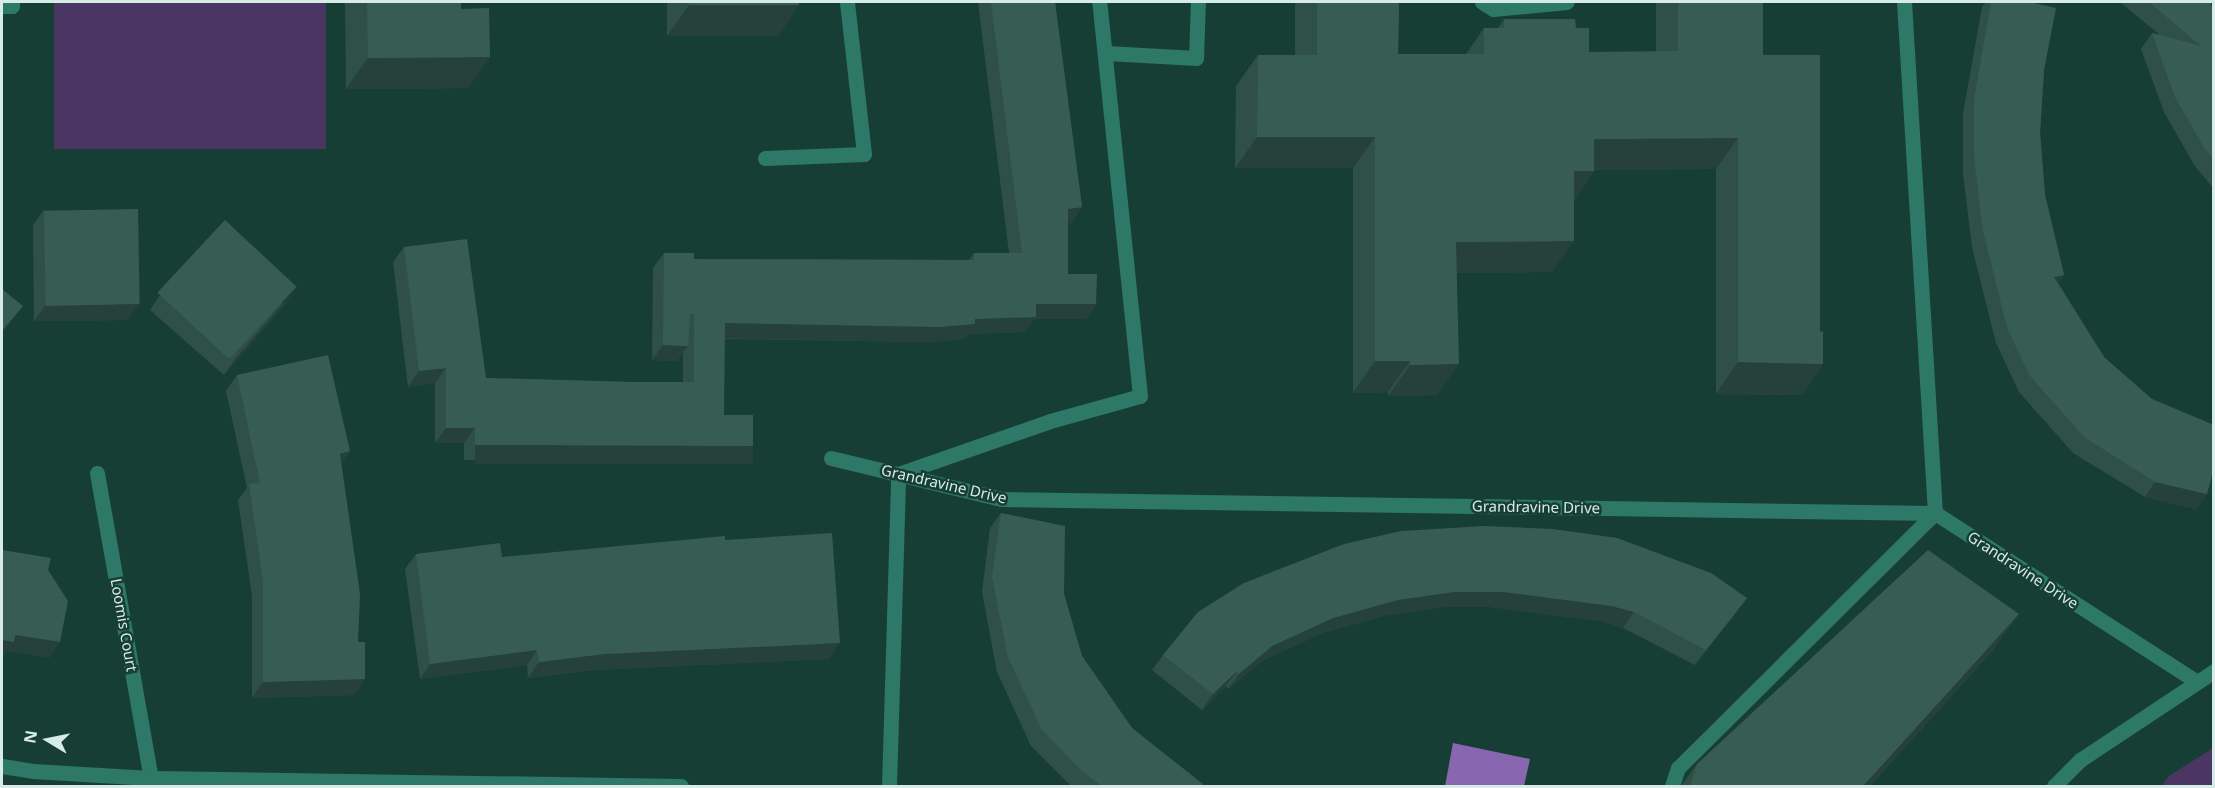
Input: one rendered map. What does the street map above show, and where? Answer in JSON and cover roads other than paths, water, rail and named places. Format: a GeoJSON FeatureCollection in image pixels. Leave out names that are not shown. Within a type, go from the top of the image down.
{"type":"FeatureCollection","features":[{"type":"Feature","properties":{"kind":"street"},"geometry":{"type":"LineString","coordinates":[[2,6],[12,6],[12,2]]}},
{"type":"Feature","properties":{"kind":"street"},"geometry":{"type":"LineString","coordinates":[[765,158],[864,154],[847,2]]}},
{"type":"Feature","properties":{"kind":"street"},"geometry":{"type":"LineString","coordinates":[[889,786],[898,474],[1050,421],[1140,396],[1107,54],[1099,2]]}},
{"type":"Feature","properties":{"kind":"street"},"geometry":{"type":"LineString","coordinates":[[1107,54],[1196,58],[1198,2]]}},
{"type":"Feature","properties":{"kind":"street"},"geometry":{"type":"LineString","coordinates":[[1482,2],[1493,9],[1566,2]]}},
{"type":"Feature","properties":{"kind":"street"},"geometry":{"type":"LineString","coordinates":[[1672,786],[1678,768],[1935,513],[1904,2]]}},
{"type":"Feature","properties":{"kind":"street","name":"Grandravine Drive"},"geometry":{"type":"LineString","coordinates":[[831,458],[1002,499],[1935,513],[2197,682]]}},
{"type":"Feature","properties":{"kind":"street","name":"Loomis Court"},"geometry":{"type":"LineString","coordinates":[[97,473],[151,778]]}},
{"type":"Feature","properties":{"kind":"street"},"geometry":{"type":"LineString","coordinates":[[2054,786],[2080,760],[2214,671]]}},
{"type":"Feature","properties":{"kind":"street"},"geometry":{"type":"LineString","coordinates":[[2,766],[33,771],[151,778],[681,786]]}}]}
